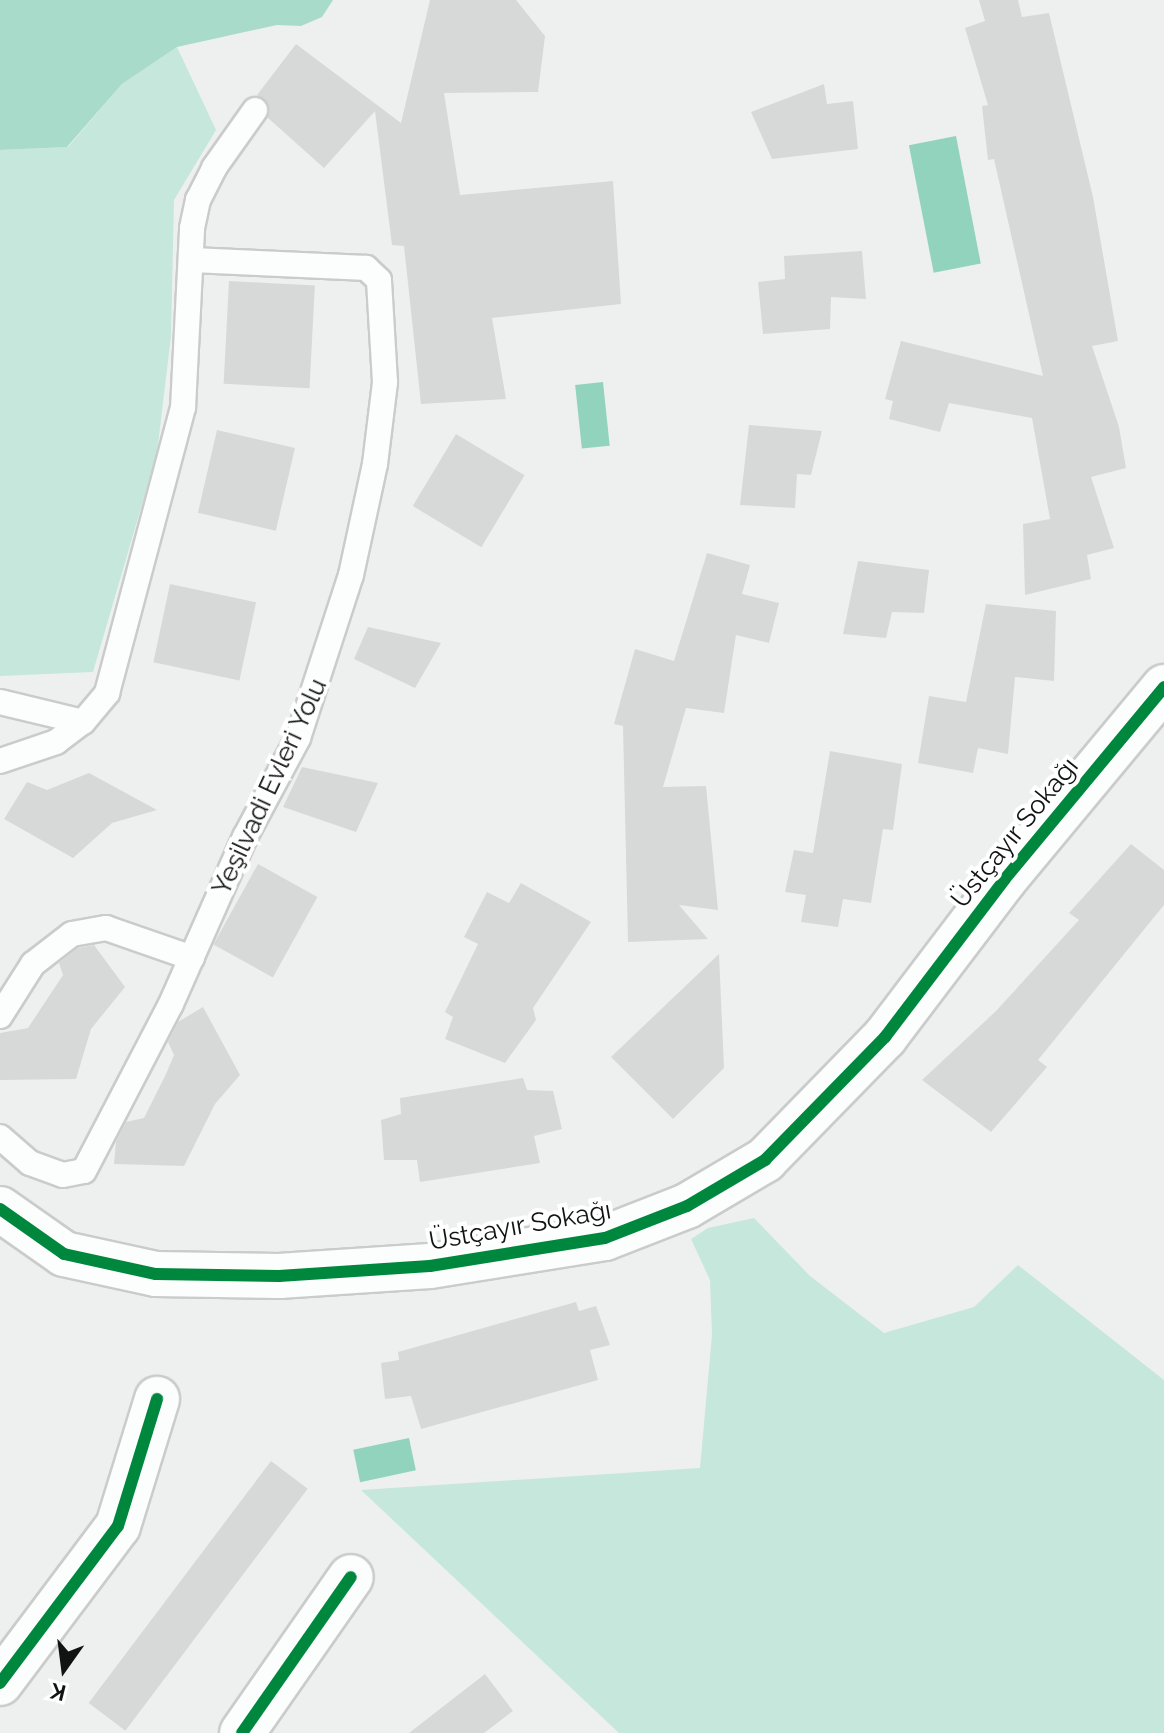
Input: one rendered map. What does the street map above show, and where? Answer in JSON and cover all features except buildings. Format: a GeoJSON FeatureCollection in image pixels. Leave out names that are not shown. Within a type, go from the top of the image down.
{"type":"FeatureCollection","features":[{"type":"Feature","properties":{"kind":"street","name":"Üstçayır Sokağı"},"geometry":{"type":"LineString","coordinates":[[0,1209],[64,1254],[156,1274],[279,1276],[430,1266],[605,1238],[687,1206],[765,1160],[885,1037],[1004,880],[1164,687]]}},
{"type":"Feature","properties":{"kind":"street"},"geometry":{"type":"LineString","coordinates":[[0,1683],[118,1526],[157,1399]]}},
{"type":"Feature","properties":{"kind":"street"},"geometry":{"type":"LineString","coordinates":[[242,1733],[351,1577]]}},
{"type":"Feature","properties":{"kind":"lane"},"geometry":{"type":"LineString","coordinates":[[0,761],[56,742],[83,722],[107,693],[183,408],[193,260],[192,228],[198,200],[214,168],[255,110]]}},
{"type":"Feature","properties":{"kind":"lane","name":"Yeşilvadi Evleri Yolu"},"geometry":{"type":"LineString","coordinates":[[0,1137],[30,1163],[63,1175],[84,1171],[192,958],[245,837],[298,738],[326,664],[375,464],[385,382],[379,280],[366,268],[193,260]]}},
{"type":"Feature","properties":{"kind":"lane"},"geometry":{"type":"LineString","coordinates":[[0,702],[83,722]]}},
{"type":"Feature","properties":{"kind":"lane"},"geometry":{"type":"LineString","coordinates":[[0,1016],[33,964],[72,934],[106,928],[192,958]]}},
{"type":"Feature","properties":{"kind":"shaded area"},"geometry":{"type":"Polygon","coordinates":[[[0,0],[333,0],[322,17],[301,26],[277,25],[177,47],[122,84],[67,147],[0,150],[0,0]]]}},
{"type":"Feature","properties":{"kind":"shaded area"},"geometry":{"type":"Polygon","coordinates":[[[177,47],[216,130],[174,200],[171,336],[157,453],[93,672],[0,676],[0,150],[68,147],[122,84],[177,47]]]}},
{"type":"Feature","properties":{"kind":"shaded area"},"geometry":{"type":"Polygon","coordinates":[[[956,136],[981,264],[934,273],[909,145],[956,136]]]}},
{"type":"Feature","properties":{"kind":"shaded area"},"geometry":{"type":"Polygon","coordinates":[[[603,382],[610,446],[582,449],[575,385],[603,382]]]}},
{"type":"Feature","properties":{"kind":"shaded area"},"geometry":{"type":"Polygon","coordinates":[[[754,1218],[810,1276],[884,1333],[974,1307],[1018,1265],[1164,1380],[1164,1733],[619,1733],[361,1490],[700,1468],[712,1335],[710,1280],[691,1239],[708,1228],[754,1218]]]}},
{"type":"Feature","properties":{"kind":"shaded area"},"geometry":{"type":"Polygon","coordinates":[[[409,1438],[416,1470],[360,1482],[353,1450],[409,1438]]]}},
{"type":"Feature","properties":{"kind":"cycle path"},"geometry":{"type":"LineString","coordinates":[[0,1209],[64,1254],[156,1274],[279,1276],[430,1266],[605,1238],[687,1206],[765,1160],[885,1037],[1004,880],[1164,687]]}},
{"type":"Feature","properties":{"kind":"cycle path"},"geometry":{"type":"LineString","coordinates":[[0,1683],[118,1526],[157,1399]]}},
{"type":"Feature","properties":{"kind":"cycle path"},"geometry":{"type":"LineString","coordinates":[[242,1733],[351,1577]]}}]}
